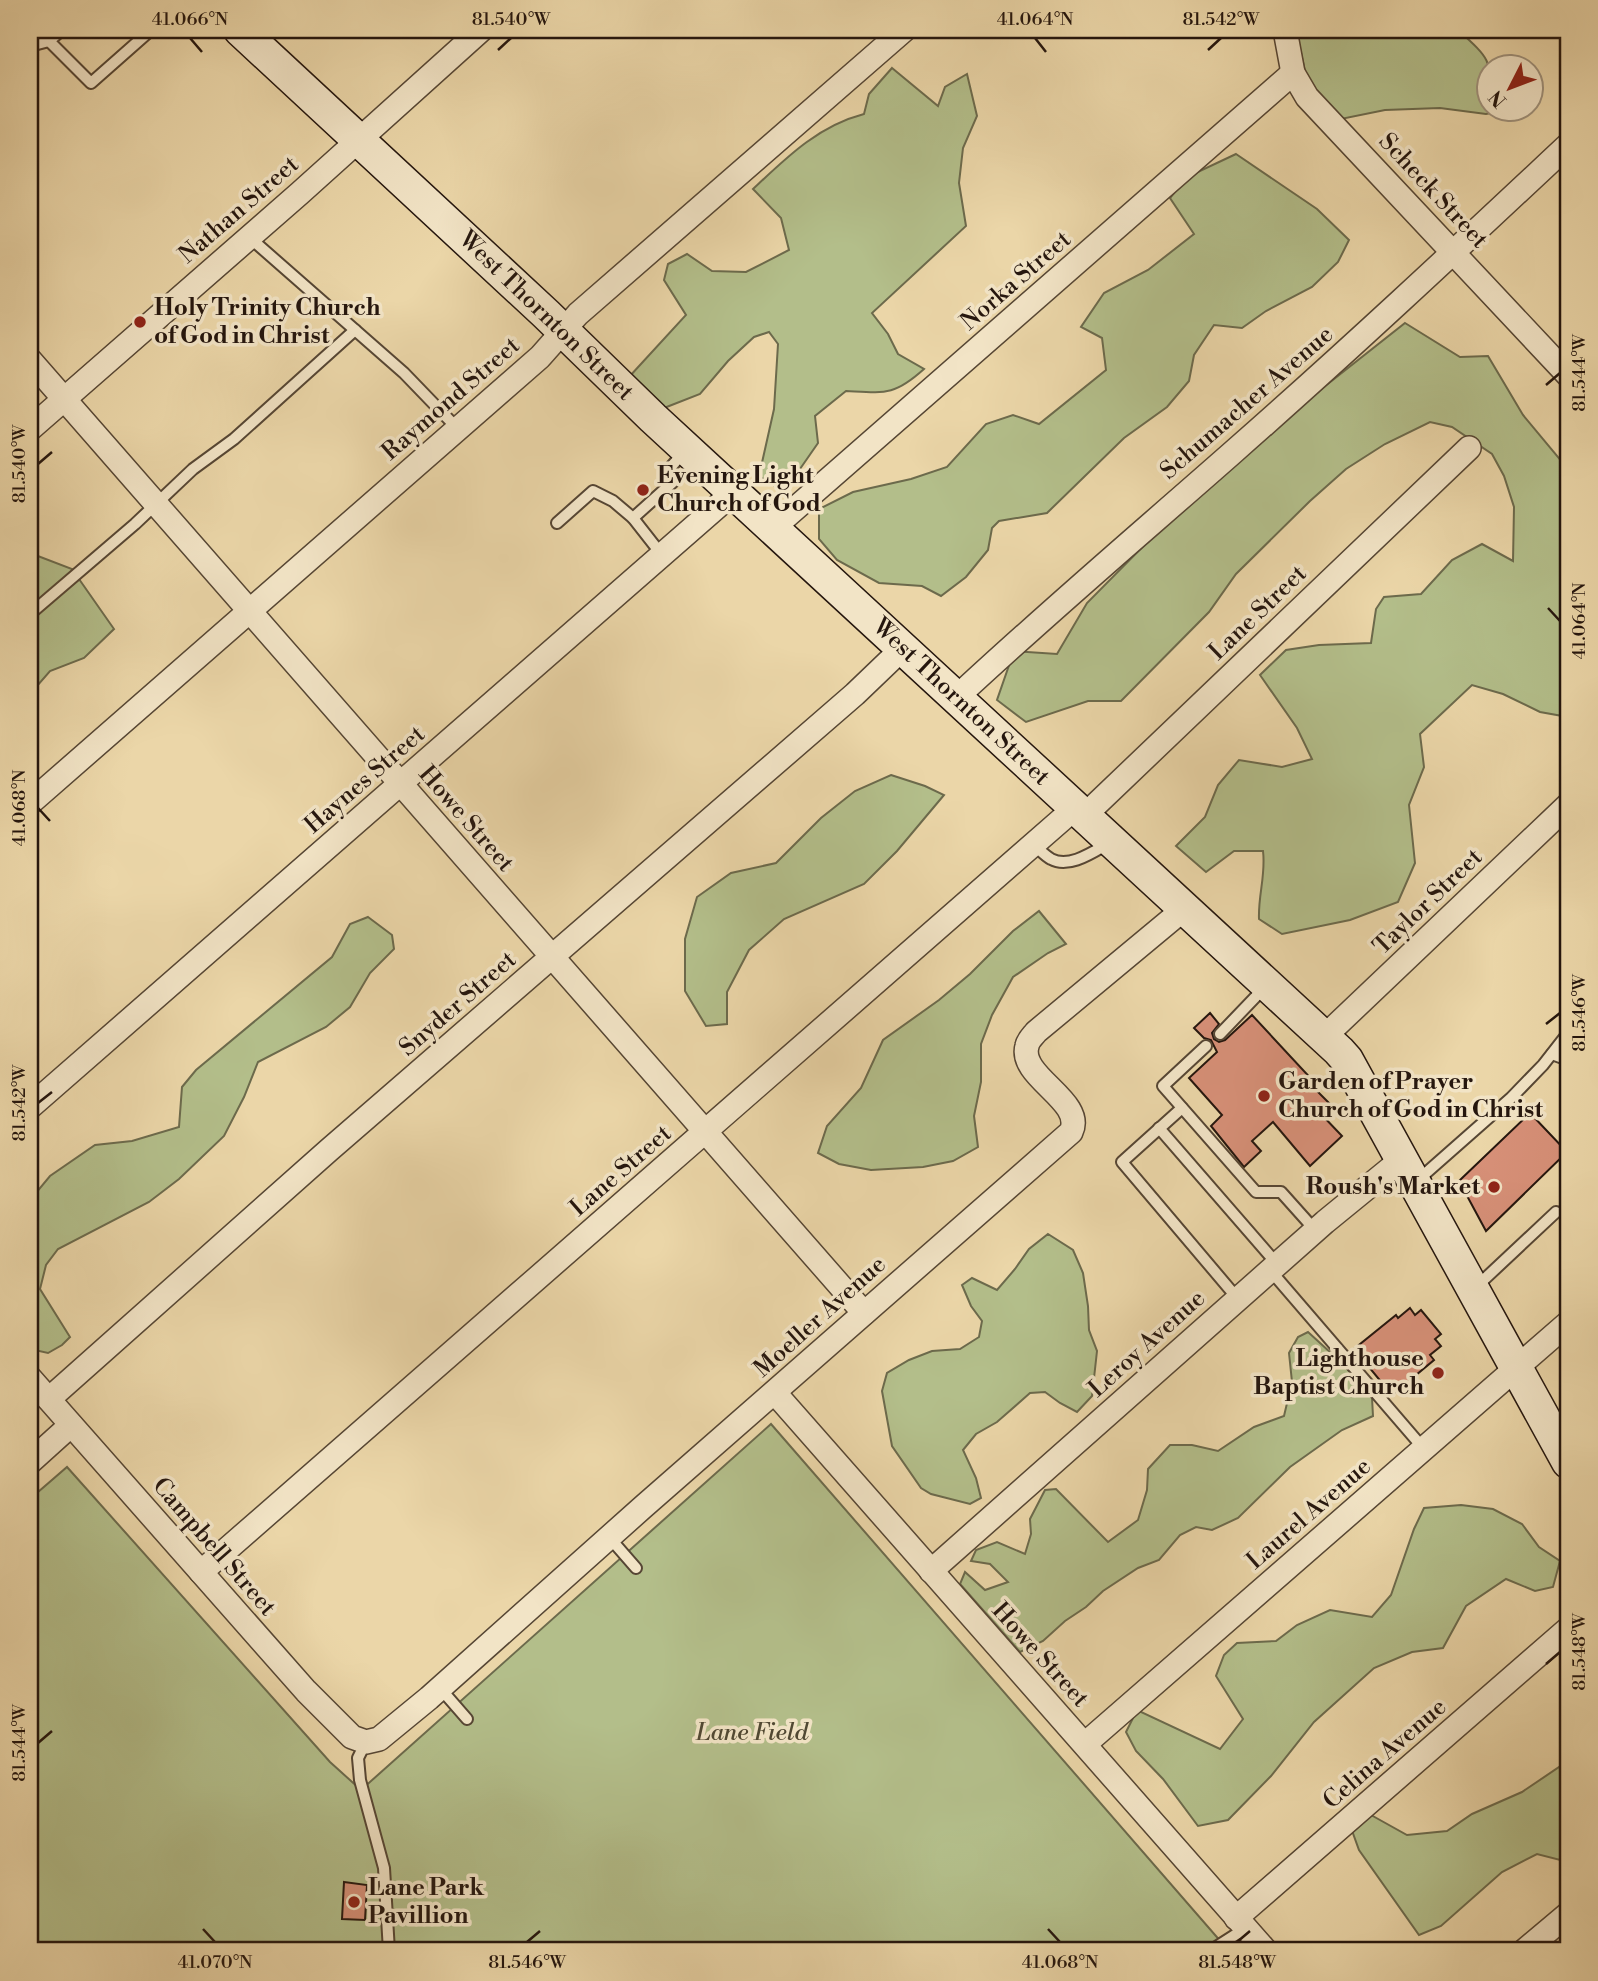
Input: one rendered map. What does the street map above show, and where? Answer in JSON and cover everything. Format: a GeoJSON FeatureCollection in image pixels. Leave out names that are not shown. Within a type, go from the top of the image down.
{"type":"FeatureCollection","features":[{"type":"Feature","properties":{"kind":"main road","name":"West Thornton Street"},"geometry":{"type":"LineString","coordinates":[[240,30],[359,138],[687,449],[1347,1060],[1568,1462]]}},
{"type":"Feature","properties":{"kind":"street","name":"Nathan Street"},"geometry":{"type":"LineString","coordinates":[[30,429],[481,30]]}},
{"type":"Feature","properties":{"kind":"street","name":"Raymond Street"},"geometry":{"type":"LineString","coordinates":[[30,803],[540,357],[563,330],[904,30]]}},
{"type":"Feature","properties":{"kind":"street","name":"Scheck Street"},"geometry":{"type":"LineString","coordinates":[[1285,30],[1293,73],[1307,97],[1568,375]]}},
{"type":"Feature","properties":{"kind":"street","name":"Norka Street"},"geometry":{"type":"LineString","coordinates":[[773,528],[1293,73]]}},
{"type":"Feature","properties":{"kind":"street","name":"Schumacher Avenue"},"geometry":{"type":"LineString","coordinates":[[957,697],[1048,612],[1230,456],[1568,145]]}},
{"type":"Feature","properties":{"kind":"street","name":"Howe Street"},"geometry":{"type":"LineString","coordinates":[[30,360],[864,1313]]}},
{"type":"Feature","properties":{"kind":"street","name":"Lane Street"},"geometry":{"type":"LineString","coordinates":[[201,1572],[1033,844],[1079,812],[1469,448]]}},
{"type":"Feature","properties":{"kind":"street","name":"Haynes Street"},"geometry":{"type":"LineString","coordinates":[[30,1107],[734,492]]}},
{"type":"Feature","properties":{"kind":"street","name":"Snyder Street"},"geometry":{"type":"LineString","coordinates":[[48,1399],[855,694],[903,648]]}},
{"type":"Feature","properties":{"kind":"street","name":"Taylor Street"},"geometry":{"type":"LineString","coordinates":[[1324,1037],[1568,805]]}},
{"type":"Feature","properties":{"kind":"street","name":"Moeller Avenue"},"geometry":{"type":"LineString","coordinates":[[366,1742],[379,1739],[440,1688],[1071,1132],[1073,1119],[1066,1105],[1040,1078],[1028,1059],[1026,1048],[1029,1041],[1036,1032],[1184,909]]}},
{"type":"Feature","properties":{"kind":"street","name":"Leroy Avenue"},"geometry":{"type":"LineString","coordinates":[[931,1571],[1315,1230],[1408,1172]]}},
{"type":"Feature","properties":{"kind":"street","name":"Laurel Avenue"},"geometry":{"type":"LineString","coordinates":[[1085,1744],[1568,1323]]}},
{"type":"Feature","properties":{"kind":"street","name":"Campbell Street"},"geometry":{"type":"LineString","coordinates":[[30,1378],[306,1691],[352,1737],[366,1742]]}},
{"type":"Feature","properties":{"kind":"street","name":"Howe Street"},"geometry":{"type":"LineString","coordinates":[[775,1393],[1085,1744],[1251,1937]]}},
{"type":"Feature","properties":{"kind":"street"},"geometry":{"type":"LineString","coordinates":[[30,1462],[71,1425]]}},
{"type":"Feature","properties":{"kind":"street","name":"Celina Avenue"},"geometry":{"type":"LineString","coordinates":[[1251,1937],[1568,1629]]}},
{"type":"Feature","properties":{"kind":"street"},"geometry":{"type":"LineString","coordinates":[[1524,1951],[1568,1914]]}},
{"type":"Feature","properties":{"kind":"lane"},"geometry":{"type":"LineString","coordinates":[[30,47],[49,41],[62,30]]}},
{"type":"Feature","properties":{"kind":"lane"},"geometry":{"type":"LineString","coordinates":[[49,41],[91,83],[152,30]]}},
{"type":"Feature","properties":{"kind":"lane"},"geometry":{"type":"LineString","coordinates":[[248,236],[404,373],[458,429]]}},
{"type":"Feature","properties":{"kind":"lane"},"geometry":{"type":"LineString","coordinates":[[30,614],[135,524],[193,469],[234,439],[355,330]]}},
{"type":"Feature","properties":{"kind":"lane"},"geometry":{"type":"LineString","coordinates":[[633,518],[673,482],[670,468],[687,449]]}},
{"type":"Feature","properties":{"kind":"lane"},"geometry":{"type":"LineString","coordinates":[[557,523],[593,491],[613,501],[633,518],[662,555]]}},
{"type":"Feature","properties":{"kind":"lane"},"geometry":{"type":"LineString","coordinates":[[1033,844],[1050,859],[1059,862],[1082,858],[1111,841]]}},
{"type":"Feature","properties":{"kind":"lane"},"geometry":{"type":"LineString","coordinates":[[1220,1034],[1268,985]]}},
{"type":"Feature","properties":{"kind":"lane"},"geometry":{"type":"LineString","coordinates":[[1408,1172],[1511,1098],[1568,1033]]}},
{"type":"Feature","properties":{"kind":"lane"},"geometry":{"type":"LineString","coordinates":[[1206,1046],[1163,1086],[1256,1192],[1281,1192],[1315,1230]]}},
{"type":"Feature","properties":{"kind":"lane"},"geometry":{"type":"LineString","coordinates":[[1552,1054],[1568,1060]]}},
{"type":"Feature","properties":{"kind":"lane"},"geometry":{"type":"LineString","coordinates":[[1182,1108],[1122,1162],[1238,1299]]}},
{"type":"Feature","properties":{"kind":"lane"},"geometry":{"type":"LineString","coordinates":[[1159,1128],[1424,1449]]}},
{"type":"Feature","properties":{"kind":"lane"},"geometry":{"type":"LineString","coordinates":[[1473,1290],[1556,1212]]}},
{"type":"Feature","properties":{"kind":"lane"},"geometry":{"type":"LineString","coordinates":[[609,1537],[636,1568]]}},
{"type":"Feature","properties":{"kind":"lane"},"geometry":{"type":"LineString","coordinates":[[440,1688],[467,1719]]}},
{"type":"Feature","properties":{"kind":"lane"},"geometry":{"type":"LineString","coordinates":[[366,1742],[358,1758],[360,1780],[384,1868],[389,1951]]}},
{"type":"Feature","properties":{"kind":"lane"},"geometry":{"type":"LineString","coordinates":[[1210,1951],[1251,1937]]}},
{"type":"Feature","properties":{"kind":"green space"},"geometry":{"type":"Polygon","coordinates":[[[1296,30],[1458,30],[1480,52],[1476,52],[1476,113],[1440,108],[1385,110],[1341,119],[1308,85],[1296,30]]]}},
{"type":"Feature","properties":{"kind":"green space"},"geometry":{"type":"Polygon","coordinates":[[[892,68],[938,106],[945,87],[967,74],[977,116],[963,148],[959,183],[966,226],[872,313],[888,334],[898,354],[924,369],[905,384],[888,391],[846,391],[815,416],[818,443],[784,492],[759,476],[774,409],[778,344],[769,332],[754,337],[728,361],[700,394],[664,408],[629,377],[686,315],[664,280],[668,264],[687,254],[712,271],[746,272],[789,250],[781,218],[753,189],[804,144],[832,126],[864,114],[869,94],[892,68]]]}},
{"type":"Feature","properties":{"kind":"green space"},"geometry":{"type":"Polygon","coordinates":[[[1236,154],[1317,209],[1349,240],[1338,262],[1312,287],[1266,311],[1242,328],[1214,325],[1194,355],[1189,381],[1167,407],[1124,438],[1047,513],[999,521],[992,528],[988,550],[966,577],[941,596],[922,586],[879,583],[837,560],[819,539],[819,509],[853,492],[911,479],[947,467],[986,424],[1013,415],[1039,424],[1106,370],[1102,338],[1081,327],[1104,293],[1148,270],[1194,234],[1170,198],[1187,177],[1236,154]]]}},
{"type":"Feature","properties":{"kind":"green space"},"geometry":{"type":"Polygon","coordinates":[[[1405,323],[1460,357],[1488,356],[1523,415],[1568,469],[1568,717],[1540,712],[1503,694],[1472,685],[1420,734],[1424,767],[1409,805],[1415,863],[1398,902],[1350,920],[1282,934],[1259,919],[1263,851],[1234,851],[1206,872],[1176,846],[1205,817],[1218,785],[1239,760],[1282,767],[1312,759],[1297,728],[1260,675],[1286,650],[1319,645],[1371,643],[1376,609],[1384,597],[1421,594],[1452,560],[1482,544],[1513,561],[1514,507],[1504,476],[1492,454],[1452,427],[1430,422],[1385,444],[1346,469],[1310,501],[1236,574],[1209,612],[1121,701],[1088,701],[1026,722],[997,700],[1014,651],[1057,654],[1087,603],[1185,504],[1291,413],[1405,323]]]}},
{"type":"Feature","properties":{"kind":"green space"},"geometry":{"type":"Polygon","coordinates":[[[30,553],[72,569],[114,629],[84,658],[50,671],[30,694],[30,553]]]}},
{"type":"Feature","properties":{"kind":"green space"},"geometry":{"type":"Polygon","coordinates":[[[891,775],[944,795],[897,851],[864,884],[784,919],[749,950],[727,992],[727,1024],[706,1026],[685,991],[685,939],[697,897],[731,873],[776,863],[821,818],[855,791],[891,775]]]}},
{"type":"Feature","properties":{"kind":"green space"},"geometry":{"type":"Polygon","coordinates":[[[1039,911],[1066,944],[1013,977],[992,1015],[981,1044],[981,1082],[974,1116],[978,1147],[953,1161],[923,1167],[871,1170],[839,1164],[818,1153],[827,1126],[861,1088],[883,1040],[939,1000],[970,974],[1013,931],[1039,911]]]}},
{"type":"Feature","properties":{"kind":"green space"},"geometry":{"type":"Polygon","coordinates":[[[368,917],[392,935],[394,949],[370,973],[350,1007],[326,1027],[258,1062],[224,1136],[179,1179],[149,1202],[58,1249],[46,1265],[40,1289],[70,1337],[48,1353],[30,1349],[30,1200],[50,1176],[95,1145],[132,1141],[179,1127],[182,1087],[196,1070],[332,957],[350,924],[368,917]]]}},
{"type":"Feature","properties":{"kind":"green space"},"geometry":{"type":"Polygon","coordinates":[[[1048,1234],[1073,1250],[1083,1273],[1089,1330],[1097,1351],[1092,1396],[1077,1412],[1045,1392],[1030,1393],[997,1422],[976,1434],[963,1450],[976,1478],[981,1498],[970,1504],[931,1494],[921,1488],[892,1446],[882,1391],[887,1373],[932,1351],[960,1349],[979,1337],[982,1321],[971,1306],[962,1285],[972,1278],[997,1290],[1029,1249],[1048,1234]]]}},
{"type":"Feature","properties":{"kind":"green space"},"geometry":{"type":"Polygon","coordinates":[[[1308,1332],[1343,1364],[1372,1398],[1373,1416],[1342,1430],[1290,1467],[1238,1518],[1212,1530],[1196,1527],[1180,1535],[1159,1560],[1138,1568],[1103,1591],[1043,1641],[1020,1652],[960,1584],[965,1572],[985,1590],[1008,1582],[990,1564],[971,1561],[976,1550],[997,1542],[1025,1554],[1031,1534],[1030,1519],[1045,1490],[1056,1489],[1108,1542],[1138,1520],[1147,1490],[1148,1469],[1170,1445],[1192,1445],[1218,1451],[1254,1427],[1284,1416],[1292,1382],[1289,1353],[1298,1337],[1308,1332]]]}},
{"type":"Feature","properties":{"kind":"green space","name":"Lane Field"},"geometry":{"type":"Polygon","coordinates":[[[771,1424],[1229,1951],[30,1951],[30,1499],[67,1467],[330,1762],[361,1790],[771,1424]]]}},
{"type":"Feature","properties":{"kind":"green space"},"geometry":{"type":"Polygon","coordinates":[[[1461,1505],[1493,1509],[1522,1524],[1539,1547],[1560,1561],[1553,1587],[1535,1591],[1506,1579],[1466,1606],[1443,1648],[1412,1652],[1374,1668],[1314,1722],[1271,1776],[1228,1820],[1198,1826],[1163,1779],[1136,1751],[1126,1732],[1137,1710],[1220,1749],[1243,1719],[1216,1676],[1224,1655],[1237,1643],[1276,1641],[1297,1625],[1330,1610],[1372,1617],[1391,1595],[1424,1508],[1461,1505]]]}},
{"type":"Feature","properties":{"kind":"green space"},"geometry":{"type":"Polygon","coordinates":[[[1568,1761],[1568,1862],[1537,1854],[1502,1872],[1441,1926],[1419,1935],[1359,1850],[1350,1825],[1371,1815],[1407,1835],[1447,1831],[1472,1814],[1522,1792],[1568,1761]]]}},
{"type":"Feature","properties":{"kind":"building","name":"Garden of Prayer Church of God in Christ"},"geometry":{"type":"Polygon","coordinates":[[[1210,1013],[1219,1024],[1212,1033],[1214,1039],[1219,1042],[1225,1040],[1252,1015],[1316,1084],[1313,1087],[1331,1105],[1321,1114],[1342,1136],[1310,1166],[1273,1122],[1252,1141],[1261,1151],[1244,1167],[1211,1126],[1222,1115],[1189,1078],[1217,1052],[1211,1040],[1204,1038],[1194,1028],[1210,1013]]]}},
{"type":"Feature","properties":{"kind":"building"},"geometry":{"type":"Polygon","coordinates":[[[1530,1113],[1567,1152],[1486,1231],[1459,1181],[1530,1113]]]}},
{"type":"Feature","properties":{"kind":"building"},"geometry":{"type":"Polygon","coordinates":[[[1410,1308],[1415,1315],[1421,1310],[1441,1334],[1435,1339],[1441,1346],[1430,1355],[1434,1360],[1392,1395],[1354,1349],[1396,1315],[1398,1318],[1410,1308]]]}},
{"type":"Feature","properties":{"kind":"building","name":"Lane Park Pavillion"},"geometry":{"type":"Polygon","coordinates":[[[344,1882],[367,1885],[365,1920],[342,1919],[344,1882]]]}},
{"type":"Feature","properties":{"kind":"place","name":"Holy Trinity Church of God in Christ"},"geometry":{"type":"Point","coordinates":[140,322]}},
{"type":"Feature","properties":{"kind":"place","name":"Evening Light Church of God"},"geometry":{"type":"Point","coordinates":[643,490]}},
{"type":"Feature","properties":{"kind":"place","name":"Garden of Prayer Church of God in Christ"},"geometry":{"type":"Point","coordinates":[1264,1096]}},
{"type":"Feature","properties":{"kind":"place","name":"Roush's Market"},"geometry":{"type":"Point","coordinates":[1494,1187]}},
{"type":"Feature","properties":{"kind":"place","name":"Lighthouse Baptist Church"},"geometry":{"type":"Point","coordinates":[1438,1373]}},
{"type":"Feature","properties":{"kind":"place","name":"Lane Park Pavillion"},"geometry":{"type":"Point","coordinates":[354,1902]}}]}
